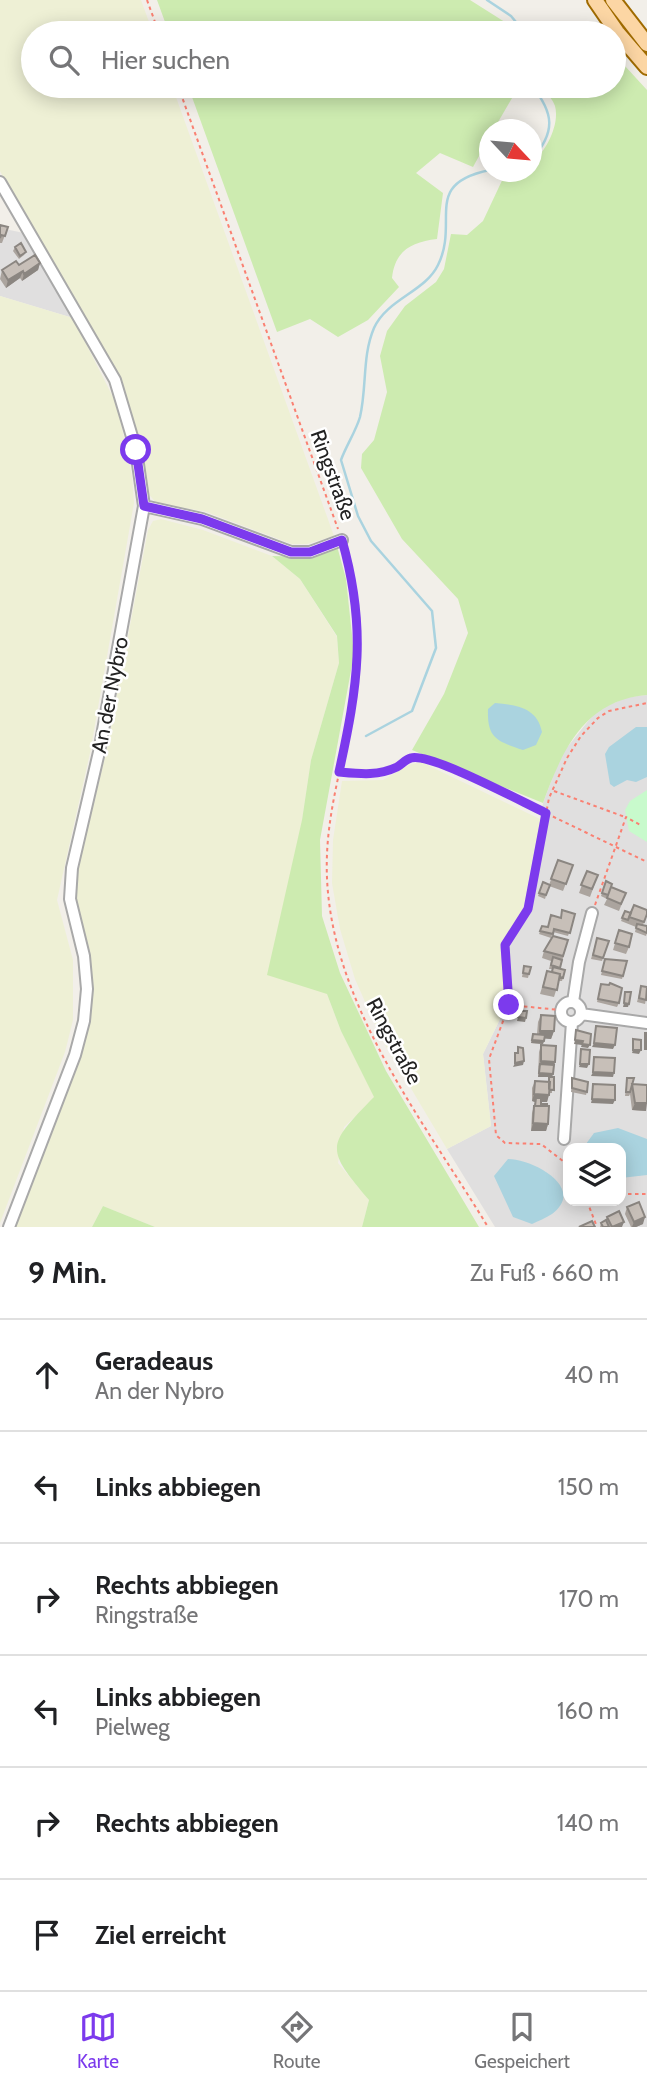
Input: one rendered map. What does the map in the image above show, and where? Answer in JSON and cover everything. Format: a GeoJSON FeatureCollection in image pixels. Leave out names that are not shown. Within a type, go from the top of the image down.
{"type":"FeatureCollection","features":[{"type":"Feature","properties":{"kind":"main road"},"geometry":{"type":"LineString","coordinates":[[595,0],[609,21]]}},
{"type":"Feature","properties":{"kind":"main road"},"geometry":{"type":"LineString","coordinates":[[613,0],[647,44]]}},
{"type":"Feature","properties":{"kind":"main road"},"geometry":{"type":"LineString","coordinates":[[626,42],[647,67]]}},
{"type":"Feature","properties":{"kind":"street","name":"An der Nybro"},"geometry":{"type":"LineString","coordinates":[[0,182],[115,380],[136,450],[144,506],[99,752],[72,868],[70,899],[83,956],[87,989],[84,1021],[70,1068],[9,1227]]}},
{"type":"Feature","properties":{"kind":"street"},"geometry":{"type":"LineString","coordinates":[[144,506],[202,519],[291,552],[310,552],[342,540]]}},
{"type":"Feature","properties":{"kind":"street"},"geometry":{"type":"LineString","coordinates":[[573,1002],[579,962],[592,913]]}},
{"type":"Feature","properties":{"kind":"street"},"geometry":{"type":"LineString","coordinates":[[573,1002],[564,1004],[560,1010],[563,1019],[647,1024]]}},
{"type":"Feature","properties":{"kind":"street"},"geometry":{"type":"LineString","coordinates":[[564,1139],[576,1018],[580,1008],[573,1002]]}},
{"type":"Feature","properties":{"kind":"path"},"geometry":{"type":"LineString","coordinates":[[147,0],[155,21]]}},
{"type":"Feature","properties":{"kind":"path","name":"Ringstraße"},"geometry":{"type":"LineString","coordinates":[[181,98],[342,540],[358,612],[359,654],[354,705],[339,772],[327,853],[327,889],[344,972],[380,1050],[488,1227]]}},
{"type":"Feature","properties":{"kind":"path"},"geometry":{"type":"LineString","coordinates":[[563,1161],[541,1144],[505,1143],[496,1135],[489,1059],[509,1005],[505,945],[528,909],[552,791],[581,736],[598,718],[627,705],[647,703]]}},
{"type":"Feature","properties":{"kind":"path"},"geometry":{"type":"LineString","coordinates":[[339,772],[370,775],[400,765],[411,758],[422,757],[465,774],[647,862]]}},
{"type":"Feature","properties":{"kind":"path"},"geometry":{"type":"LineString","coordinates":[[552,791],[626,817],[642,826]]}},
{"type":"Feature","properties":{"kind":"path"},"geometry":{"type":"LineString","coordinates":[[592,913],[626,817]]}},
{"type":"Feature","properties":{"kind":"path"},"geometry":{"type":"LineString","coordinates":[[509,1005],[560,1010]]}},
{"type":"Feature","properties":{"kind":"path"},"geometry":{"type":"LineString","coordinates":[[626,1194],[647,1194]]}},
{"type":"Feature","properties":{"kind":"path"},"geometry":{"type":"LineString","coordinates":[[589,1206],[597,1227]]}},
{"type":"Feature","properties":{"kind":"shaded area"},"geometry":{"type":"Polygon","coordinates":[[[0,228],[24,233],[73,318],[0,296],[0,228]]]}},
{"type":"Feature","properties":{"kind":"shaded area"},"geometry":{"type":"Polygon","coordinates":[[[647,695],[647,1227],[495,1227],[447,1149],[491,1126],[483,1054],[501,1017],[504,988],[500,947],[523,909],[543,803],[561,755],[597,710],[628,697],[647,695]]]}},
{"type":"Feature","properties":{"kind":"green space"},"geometry":{"type":"Polygon","coordinates":[[[0,0],[141,0],[149,21],[21,21],[21,98],[176,98],[334,536],[307,544],[292,544],[204,511],[157,504],[147,492],[139,448],[118,376],[27,223],[0,171],[0,0]]]}},
{"type":"Feature","properties":{"kind":"green space"},"geometry":{"type":"Polygon","coordinates":[[[157,0],[470,0],[503,21],[165,21],[157,0]]]}},
{"type":"Feature","properties":{"kind":"green space"},"geometry":{"type":"Polygon","coordinates":[[[626,67],[647,90],[647,695],[625,699],[591,718],[568,747],[543,803],[412,750],[444,694],[468,633],[458,599],[402,539],[361,468],[362,454],[374,440],[387,392],[380,356],[387,331],[405,306],[436,282],[444,269],[451,234],[467,235],[483,221],[501,182],[542,182],[542,151],[554,129],[556,113],[550,98],[626,98],[626,67]]]}},
{"type":"Feature","properties":{"kind":"green space"},"geometry":{"type":"Polygon","coordinates":[[[192,98],[512,98],[500,119],[479,119],[479,156],[473,167],[440,153],[416,173],[443,193],[437,239],[420,242],[401,254],[392,278],[399,287],[368,320],[338,337],[310,319],[277,332],[192,98]]]}},
{"type":"Feature","properties":{"kind":"green space"},"geometry":{"type":"Polygon","coordinates":[[[0,296],[73,318],[117,405],[132,476],[134,503],[90,753],[57,900],[73,960],[73,1020],[65,1052],[0,1223],[0,296]]]}},
{"type":"Feature","properties":{"kind":"green space"},"geometry":{"type":"Polygon","coordinates":[[[161,519],[203,530],[272,556],[300,579],[337,637],[339,663],[311,760],[302,820],[327,994],[341,1031],[375,1098],[344,1127],[338,1163],[369,1200],[362,1227],[155,1227],[103,1206],[92,1227],[15,1227],[78,1059],[89,1021],[92,986],[90,951],[75,899],[78,869],[106,753],[148,530],[153,521],[161,519]]]}},
{"type":"Feature","properties":{"kind":"green space"},"geometry":{"type":"Polygon","coordinates":[[[337,546],[346,579],[354,654],[320,840],[322,916],[340,973],[386,1071],[479,1227],[362,1227],[369,1200],[344,1169],[337,1147],[347,1126],[374,1097],[341,1031],[327,994],[267,975],[302,820],[311,760],[339,663],[337,636],[300,579],[272,556],[309,557],[337,546]]]}},
{"type":"Feature","properties":{"kind":"green space"},"geometry":{"type":"Polygon","coordinates":[[[421,762],[540,819],[523,909],[500,947],[504,988],[501,1017],[483,1054],[491,1126],[447,1149],[381,1038],[355,979],[340,929],[332,883],[333,840],[342,781],[383,780],[409,765],[421,762]]]}},
{"type":"Feature","properties":{"kind":"green space"},"geometry":{"type":"Polygon","coordinates":[[[647,790],[647,842],[629,831],[625,810],[630,801],[647,790]]]}},
{"type":"Feature","properties":{"kind":"green space"},"geometry":{"type":"Polygon","coordinates":[[[103,1206],[155,1227],[92,1227],[103,1206]]]}},
{"type":"Feature","properties":{"kind":"water"},"geometry":{"type":"Polygon","coordinates":[[[495,703],[518,706],[536,717],[542,732],[536,745],[523,750],[495,737],[489,726],[488,709],[495,703]]]}},
{"type":"Feature","properties":{"kind":"water"},"geometry":{"type":"Polygon","coordinates":[[[636,727],[647,727],[647,777],[636,782],[627,780],[614,787],[610,784],[605,754],[609,747],[636,727]]]}},
{"type":"Feature","properties":{"kind":"water"},"geometry":{"type":"Polygon","coordinates":[[[618,1128],[647,1139],[647,1175],[626,1177],[626,1143],[587,1143],[594,1133],[618,1128]]]}},
{"type":"Feature","properties":{"kind":"water"},"geometry":{"type":"Polygon","coordinates":[[[508,1159],[530,1164],[560,1185],[563,1194],[561,1204],[552,1214],[532,1224],[513,1217],[494,1176],[508,1159]]]}},
{"type":"Feature","properties":{"kind":"building"},"geometry":{"type":"Polygon","coordinates":[[[0,225],[8,227],[5,236],[1,235],[0,238],[0,225]]]}},
{"type":"Feature","properties":{"kind":"building"},"geometry":{"type":"Polygon","coordinates":[[[21,243],[26,252],[20,256],[15,247],[21,243]]]}},
{"type":"Feature","properties":{"kind":"building"},"geometry":{"type":"Polygon","coordinates":[[[35,255],[40,263],[24,274],[23,271],[8,280],[2,270],[16,261],[19,265],[35,255]]]}},
{"type":"Feature","properties":{"kind":"building"},"geometry":{"type":"Polygon","coordinates":[[[558,860],[573,865],[566,884],[551,879],[558,860]]]}},
{"type":"Feature","properties":{"kind":"building"},"geometry":{"type":"Polygon","coordinates":[[[587,871],[598,875],[592,889],[581,885],[587,871]]]}},
{"type":"Feature","properties":{"kind":"building"},"geometry":{"type":"Polygon","coordinates":[[[606,881],[612,884],[608,895],[602,893],[606,881]]]}},
{"type":"Feature","properties":{"kind":"building"},"geometry":{"type":"Polygon","coordinates":[[[543,882],[550,885],[546,895],[539,893],[543,882]]]}},
{"type":"Feature","properties":{"kind":"building"},"geometry":{"type":"Polygon","coordinates":[[[611,887],[626,893],[621,904],[607,898],[611,887]]]}},
{"type":"Feature","properties":{"kind":"building"},"geometry":{"type":"Polygon","coordinates":[[[634,905],[647,910],[644,922],[629,917],[634,905]]]}},
{"type":"Feature","properties":{"kind":"building"},"geometry":{"type":"Polygon","coordinates":[[[562,910],[575,914],[570,933],[554,929],[553,934],[540,931],[542,926],[548,927],[551,915],[561,918],[562,910]]]}},
{"type":"Feature","properties":{"kind":"building"},"geometry":{"type":"Polygon","coordinates":[[[625,911],[631,913],[628,920],[622,918],[625,911]]]}},
{"type":"Feature","properties":{"kind":"building"},"geometry":{"type":"Polygon","coordinates":[[[637,924],[647,926],[647,933],[636,928],[637,924]]]}},
{"type":"Feature","properties":{"kind":"building"},"geometry":{"type":"Polygon","coordinates":[[[619,930],[632,934],[629,947],[615,943],[619,930]]]}},
{"type":"Feature","properties":{"kind":"building"},"geometry":{"type":"Polygon","coordinates":[[[553,936],[568,940],[563,956],[544,951],[553,936]]]}},
{"type":"Feature","properties":{"kind":"building"},"geometry":{"type":"Polygon","coordinates":[[[597,938],[609,941],[603,958],[593,955],[597,938]]]}},
{"type":"Feature","properties":{"kind":"building"},"geometry":{"type":"Polygon","coordinates":[[[553,957],[562,960],[560,968],[551,965],[553,957]]]}},
{"type":"Feature","properties":{"kind":"building"},"geometry":{"type":"Polygon","coordinates":[[[605,959],[627,961],[623,976],[602,971],[605,959]]]}},
{"type":"Feature","properties":{"kind":"building"},"geometry":{"type":"Polygon","coordinates":[[[524,966],[531,967],[529,974],[523,973],[524,966]]]}},
{"type":"Feature","properties":{"kind":"building"},"geometry":{"type":"Polygon","coordinates":[[[553,967],[565,970],[563,978],[552,972],[553,967]]]}},
{"type":"Feature","properties":{"kind":"building"},"geometry":{"type":"Polygon","coordinates":[[[547,971],[560,974],[557,990],[543,987],[547,971]]]}},
{"type":"Feature","properties":{"kind":"building"},"geometry":{"type":"Polygon","coordinates":[[[610,983],[622,988],[619,1003],[598,999],[601,984],[610,983]]]}},
{"type":"Feature","properties":{"kind":"building"},"geometry":{"type":"Polygon","coordinates":[[[641,986],[647,987],[646,1000],[639,998],[641,986]]]}},
{"type":"Feature","properties":{"kind":"building"},"geometry":{"type":"Polygon","coordinates":[[[625,992],[631,992],[629,1004],[624,1003],[625,992]]]}},
{"type":"Feature","properties":{"kind":"building"},"geometry":{"type":"Polygon","coordinates":[[[519,1011],[527,1011],[526,1018],[518,1017],[519,1011]]]}},
{"type":"Feature","properties":{"kind":"building"},"geometry":{"type":"Polygon","coordinates":[[[541,1015],[555,1016],[554,1031],[540,1031],[541,1015]]]}},
{"type":"Feature","properties":{"kind":"building"},"geometry":{"type":"Polygon","coordinates":[[[596,1026],[617,1028],[615,1045],[594,1043],[596,1026]]]}},
{"type":"Feature","properties":{"kind":"building"},"geometry":{"type":"Polygon","coordinates":[[[576,1030],[591,1034],[590,1045],[575,1040],[576,1030]]]}},
{"type":"Feature","properties":{"kind":"building"},"geometry":{"type":"Polygon","coordinates":[[[647,1033],[647,1049],[645,1049],[647,1033]]]}},
{"type":"Feature","properties":{"kind":"building"},"geometry":{"type":"Polygon","coordinates":[[[533,1034],[545,1035],[544,1041],[532,1040],[533,1034]]]}},
{"type":"Feature","properties":{"kind":"building"},"geometry":{"type":"Polygon","coordinates":[[[633,1039],[641,1040],[641,1050],[633,1050],[633,1039]]]}},
{"type":"Feature","properties":{"kind":"building"},"geometry":{"type":"Polygon","coordinates":[[[541,1045],[556,1046],[555,1062],[541,1061],[541,1045]]]}},
{"type":"Feature","properties":{"kind":"building"},"geometry":{"type":"Polygon","coordinates":[[[518,1047],[523,1048],[524,1061],[515,1063],[515,1053],[518,1053],[518,1047]]]}},
{"type":"Feature","properties":{"kind":"building"},"geometry":{"type":"Polygon","coordinates":[[[581,1049],[590,1050],[589,1064],[580,1064],[581,1049]]]}},
{"type":"Feature","properties":{"kind":"building"},"geometry":{"type":"Polygon","coordinates":[[[594,1057],[615,1058],[614,1073],[593,1072],[594,1057]]]}},
{"type":"Feature","properties":{"kind":"building"},"geometry":{"type":"Polygon","coordinates":[[[540,1064],[554,1065],[553,1074],[539,1073],[540,1064]]]}},
{"type":"Feature","properties":{"kind":"building"},"geometry":{"type":"Polygon","coordinates":[[[549,1077],[554,1077],[554,1090],[549,1089],[549,1077]]]}},
{"type":"Feature","properties":{"kind":"building"},"geometry":{"type":"Polygon","coordinates":[[[572,1078],[588,1082],[587,1092],[572,1088],[572,1078]]]}},
{"type":"Feature","properties":{"kind":"building"},"geometry":{"type":"Polygon","coordinates":[[[627,1078],[634,1078],[630,1092],[626,1092],[627,1078]]]}},
{"type":"Feature","properties":{"kind":"building"},"geometry":{"type":"Polygon","coordinates":[[[535,1081],[550,1082],[549,1095],[534,1094],[535,1081]]]}},
{"type":"Feature","properties":{"kind":"building"},"geometry":{"type":"Polygon","coordinates":[[[593,1084],[615,1085],[615,1100],[592,1099],[593,1084]]]}},
{"type":"Feature","properties":{"kind":"building"},"geometry":{"type":"Polygon","coordinates":[[[632,1084],[647,1085],[647,1103],[635,1103],[632,1084]]]}},
{"type":"Feature","properties":{"kind":"building"},"geometry":{"type":"Polygon","coordinates":[[[536,1098],[541,1098],[541,1104],[547,1106],[535,1106],[536,1098]]]}},
{"type":"Feature","properties":{"kind":"building"},"geometry":{"type":"Polygon","coordinates":[[[534,1106],[549,1106],[548,1124],[533,1123],[534,1106]]]}},
{"type":"Feature","properties":{"kind":"building"},"geometry":{"type":"Polygon","coordinates":[[[639,1202],[645,1217],[634,1222],[627,1207],[639,1202]]]}},
{"type":"Feature","properties":{"kind":"building"},"geometry":{"type":"Polygon","coordinates":[[[619,1211],[624,1222],[612,1227],[607,1217],[619,1211]]]}},
{"type":"Feature","properties":{"kind":"building"},"geometry":{"type":"Polygon","coordinates":[[[606,1220],[609,1227],[603,1227],[601,1223],[606,1220]]]}},
{"type":"Feature","properties":{"kind":"building"},"geometry":{"type":"Polygon","coordinates":[[[592,1221],[595,1227],[579,1227],[592,1221]]]}},
{"type":"Feature","properties":{"kind":"waterway"},"geometry":{"type":"LineString","coordinates":[[487,0],[515,21]]}},
{"type":"Feature","properties":{"kind":"waterway"},"geometry":{"type":"LineString","coordinates":[[540,98],[549,122],[542,145]]}},
{"type":"Feature","properties":{"kind":"waterway"},"geometry":{"type":"LineString","coordinates":[[366,736],[412,711],[436,648],[432,611],[371,541],[358,516],[341,460],[360,417],[366,361],[374,328],[388,310],[432,274],[444,249],[449,195],[456,185],[479,173]]}},
{"type":"Feature","properties":{"kind":"route"},"geometry":{"type":"LineString","coordinates":[[136,450],[144,506],[202,519],[254,536],[291,552],[310,552],[342,540],[358,612],[359,654],[354,705],[339,772],[370,775],[385,772],[411,758],[422,757],[465,774],[546,813],[531,879],[528,909],[505,945],[509,1005]]}}]}
